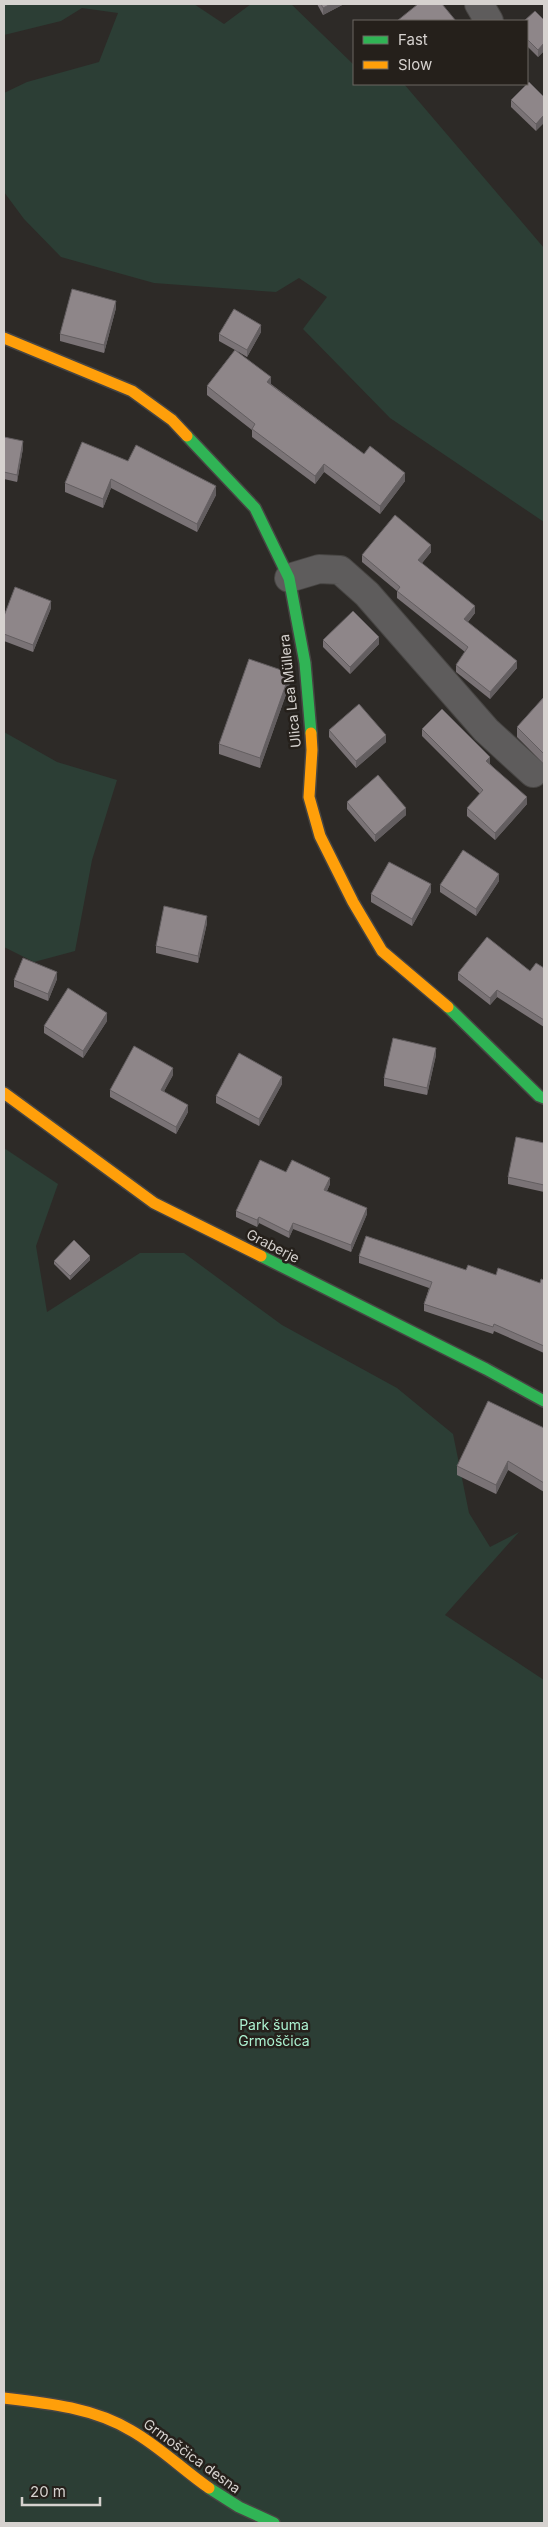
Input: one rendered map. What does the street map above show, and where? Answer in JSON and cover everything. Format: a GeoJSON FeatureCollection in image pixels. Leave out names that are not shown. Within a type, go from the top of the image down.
{"type":"FeatureCollection","features":[{"type":"Feature","properties":{"kind":"street"},"geometry":{"type":"LineString","coordinates":[[479,4],[488,20]]}},
{"type":"Feature","properties":{"kind":"street","name":"Ulica Lea Müllera"},"geometry":{"type":"LineString","coordinates":[[4,338],[132,391],[172,420],[255,508],[289,578],[305,662],[312,750],[309,797],[320,836],[353,902],[382,951],[432,991],[539,1096],[544,1098]]}},
{"type":"Feature","properties":{"kind":"street"},"geometry":{"type":"LineString","coordinates":[[289,578],[319,568],[340,570],[367,594],[486,730],[533,773]]}},
{"type":"Feature","properties":{"kind":"street","name":"Graberje"},"geometry":{"type":"LineString","coordinates":[[4,1093],[154,1203],[486,1369],[544,1401]]}},
{"type":"Feature","properties":{"kind":"street","name":"Grmoščica desna"},"geometry":{"type":"LineString","coordinates":[[4,2398],[55,2404],[121,2425],[152,2443],[220,2496],[246,2512],[274,2523]]}},
{"type":"Feature","properties":{"kind":"green space"},"geometry":{"type":"Polygon","coordinates":[[[4,4],[194,4],[224,24],[251,4],[291,4],[353,64],[353,85],[405,85],[544,248],[544,522],[390,418],[303,329],[327,297],[299,278],[276,292],[154,283],[61,257],[24,219],[4,192],[4,93],[27,82],[99,62],[118,13],[82,8],[61,21],[4,35],[4,4]]]}},
{"type":"Feature","properties":{"kind":"green space"},"geometry":{"type":"Polygon","coordinates":[[[4,732],[57,762],[117,780],[92,860],[75,951],[34,962],[4,947],[4,732]]]}},
{"type":"Feature","properties":{"kind":"green space","name":"Park šuma Grmoščica"},"geometry":{"type":"Polygon","coordinates":[[[4,1148],[58,1184],[36,1246],[47,1312],[140,1253],[184,1253],[282,1325],[397,1388],[453,1434],[469,1513],[490,1547],[519,1532],[445,1615],[544,1680],[544,2523],[4,2523],[4,1148]]]}},
{"type":"Feature","properties":{"kind":"building"},"geometry":{"type":"Polygon","coordinates":[[[321,4],[331,4],[323,8],[321,4]]]}},
{"type":"Feature","properties":{"kind":"building"},"geometry":{"type":"Polygon","coordinates":[[[418,4],[442,4],[455,20],[398,20],[418,4]]]}},
{"type":"Feature","properties":{"kind":"building"},"geometry":{"type":"Polygon","coordinates":[[[535,11],[544,20],[544,43],[538,50],[528,40],[528,20],[525,20],[535,11]]]}},
{"type":"Feature","properties":{"kind":"building"},"geometry":{"type":"Polygon","coordinates":[[[528,83],[544,97],[544,115],[536,124],[511,100],[528,83]]]}},
{"type":"Feature","properties":{"kind":"building"},"geometry":{"type":"Polygon","coordinates":[[[72,289],[116,301],[104,345],[60,334],[72,289]]]}},
{"type":"Feature","properties":{"kind":"building"},"geometry":{"type":"Polygon","coordinates":[[[234,309],[261,325],[247,350],[219,334],[234,309]]]}},
{"type":"Feature","properties":{"kind":"building"},"geometry":{"type":"Polygon","coordinates":[[[235,350],[271,377],[267,382],[364,454],[370,446],[405,473],[380,506],[324,464],[315,476],[252,429],[255,424],[207,386],[235,350]]]}},
{"type":"Feature","properties":{"kind":"building"},"geometry":{"type":"Polygon","coordinates":[[[4,437],[23,441],[17,475],[4,472],[4,437]]]}},
{"type":"Feature","properties":{"kind":"building"},"geometry":{"type":"Polygon","coordinates":[[[82,442],[128,461],[136,445],[216,486],[197,524],[111,479],[103,499],[65,483],[82,442]]]}},
{"type":"Feature","properties":{"kind":"building"},"geometry":{"type":"Polygon","coordinates":[[[395,515],[431,545],[418,560],[475,606],[464,619],[517,661],[490,692],[456,665],[468,647],[397,591],[400,587],[362,555],[395,515]]]}},
{"type":"Feature","properties":{"kind":"building"},"geometry":{"type":"Polygon","coordinates":[[[15,587],[51,601],[33,645],[4,634],[4,616],[15,587]]]}},
{"type":"Feature","properties":{"kind":"building"},"geometry":{"type":"Polygon","coordinates":[[[353,611],[379,637],[350,667],[323,640],[353,611]]]}},
{"type":"Feature","properties":{"kind":"building"},"geometry":{"type":"Polygon","coordinates":[[[249,659],[290,673],[260,758],[219,744],[249,659]]]}},
{"type":"Feature","properties":{"kind":"building"},"geometry":{"type":"Polygon","coordinates":[[[544,697],[544,754],[517,727],[544,697]]]}},
{"type":"Feature","properties":{"kind":"building"},"geometry":{"type":"Polygon","coordinates":[[[359,704],[386,735],[356,761],[329,730],[359,704]]]}},
{"type":"Feature","properties":{"kind":"building"},"geometry":{"type":"Polygon","coordinates":[[[442,709],[490,757],[486,761],[527,797],[495,833],[467,808],[483,790],[422,729],[442,709]]]}},
{"type":"Feature","properties":{"kind":"building"},"geometry":{"type":"Polygon","coordinates":[[[378,775],[406,808],[375,835],[347,802],[378,775]]]}},
{"type":"Feature","properties":{"kind":"building"},"geometry":{"type":"Polygon","coordinates":[[[463,850],[499,874],[476,909],[440,885],[463,850]]]}},
{"type":"Feature","properties":{"kind":"building"},"geometry":{"type":"Polygon","coordinates":[[[389,862],[431,884],[412,919],[371,894],[389,862]]]}},
{"type":"Feature","properties":{"kind":"building"},"geometry":{"type":"Polygon","coordinates":[[[164,906],[207,916],[198,956],[156,946],[164,906]]]}},
{"type":"Feature","properties":{"kind":"building"},"geometry":{"type":"Polygon","coordinates":[[[487,937],[530,971],[536,963],[544,968],[544,1020],[497,990],[490,998],[458,973],[487,937]]]}},
{"type":"Feature","properties":{"kind":"building"},"geometry":{"type":"Polygon","coordinates":[[[23,958],[57,972],[48,994],[14,980],[23,958]]]}},
{"type":"Feature","properties":{"kind":"building"},"geometry":{"type":"Polygon","coordinates":[[[68,988],[107,1013],[83,1051],[44,1026],[68,988]]]}},
{"type":"Feature","properties":{"kind":"building"},"geometry":{"type":"Polygon","coordinates":[[[393,1038],[436,1048],[427,1088],[384,1078],[393,1038]]]}},
{"type":"Feature","properties":{"kind":"building"},"geometry":{"type":"Polygon","coordinates":[[[134,1046],[173,1068],[161,1090],[188,1105],[176,1127],[110,1090],[134,1046]]]}},
{"type":"Feature","properties":{"kind":"building"},"geometry":{"type":"Polygon","coordinates":[[[239,1053],[282,1077],[259,1119],[216,1096],[239,1053]]]}},
{"type":"Feature","properties":{"kind":"building"},"geometry":{"type":"Polygon","coordinates":[[[516,1137],[544,1143],[544,1185],[508,1177],[516,1137]]]}},
{"type":"Feature","properties":{"kind":"building"},"geometry":{"type":"Polygon","coordinates":[[[260,1160],[286,1172],[292,1160],[330,1178],[324,1190],[367,1208],[351,1245],[293,1223],[289,1232],[259,1217],[257,1220],[236,1211],[260,1160]]]}},
{"type":"Feature","properties":{"kind":"building"},"geometry":{"type":"Polygon","coordinates":[[[366,1236],[466,1270],[468,1265],[496,1275],[498,1268],[540,1283],[541,1279],[544,1280],[544,1346],[494,1324],[493,1327],[424,1304],[432,1282],[359,1256],[366,1236]]]}},
{"type":"Feature","properties":{"kind":"building"},"geometry":{"type":"Polygon","coordinates":[[[74,1240],[90,1256],[70,1276],[54,1261],[74,1240]]]}},
{"type":"Feature","properties":{"kind":"building"},"geometry":{"type":"Polygon","coordinates":[[[488,1401],[544,1428],[544,1483],[508,1461],[496,1485],[457,1466],[488,1401]]]}},
{"type":"Feature","properties":{"kind":"traffic: fast"},"geometry":{"type":"LineString","coordinates":[[187,436],[255,508],[289,578],[305,663],[311,733]]}},
{"type":"Feature","properties":{"kind":"traffic: fast"},"geometry":{"type":"LineString","coordinates":[[448,1007],[539,1096],[544,1098]]}},
{"type":"Feature","properties":{"kind":"traffic: fast"},"geometry":{"type":"LineString","coordinates":[[261,1256],[486,1369],[544,1401]]}},
{"type":"Feature","properties":{"kind":"traffic: fast"},"geometry":{"type":"LineString","coordinates":[[209,2488],[239,2507],[274,2523]]}},
{"type":"Feature","properties":{"kind":"traffic: slow"},"geometry":{"type":"LineString","coordinates":[[4,338],[132,391],[172,420],[187,436]]}},
{"type":"Feature","properties":{"kind":"traffic: slow"},"geometry":{"type":"LineString","coordinates":[[311,733],[312,750],[309,797],[320,836],[353,902],[382,951],[448,1007]]}},
{"type":"Feature","properties":{"kind":"traffic: slow"},"geometry":{"type":"LineString","coordinates":[[4,1093],[154,1203],[261,1256]]}},
{"type":"Feature","properties":{"kind":"traffic: slow"},"geometry":{"type":"LineString","coordinates":[[4,2398],[70,2408],[117,2423],[152,2444],[209,2488]]}}]}
